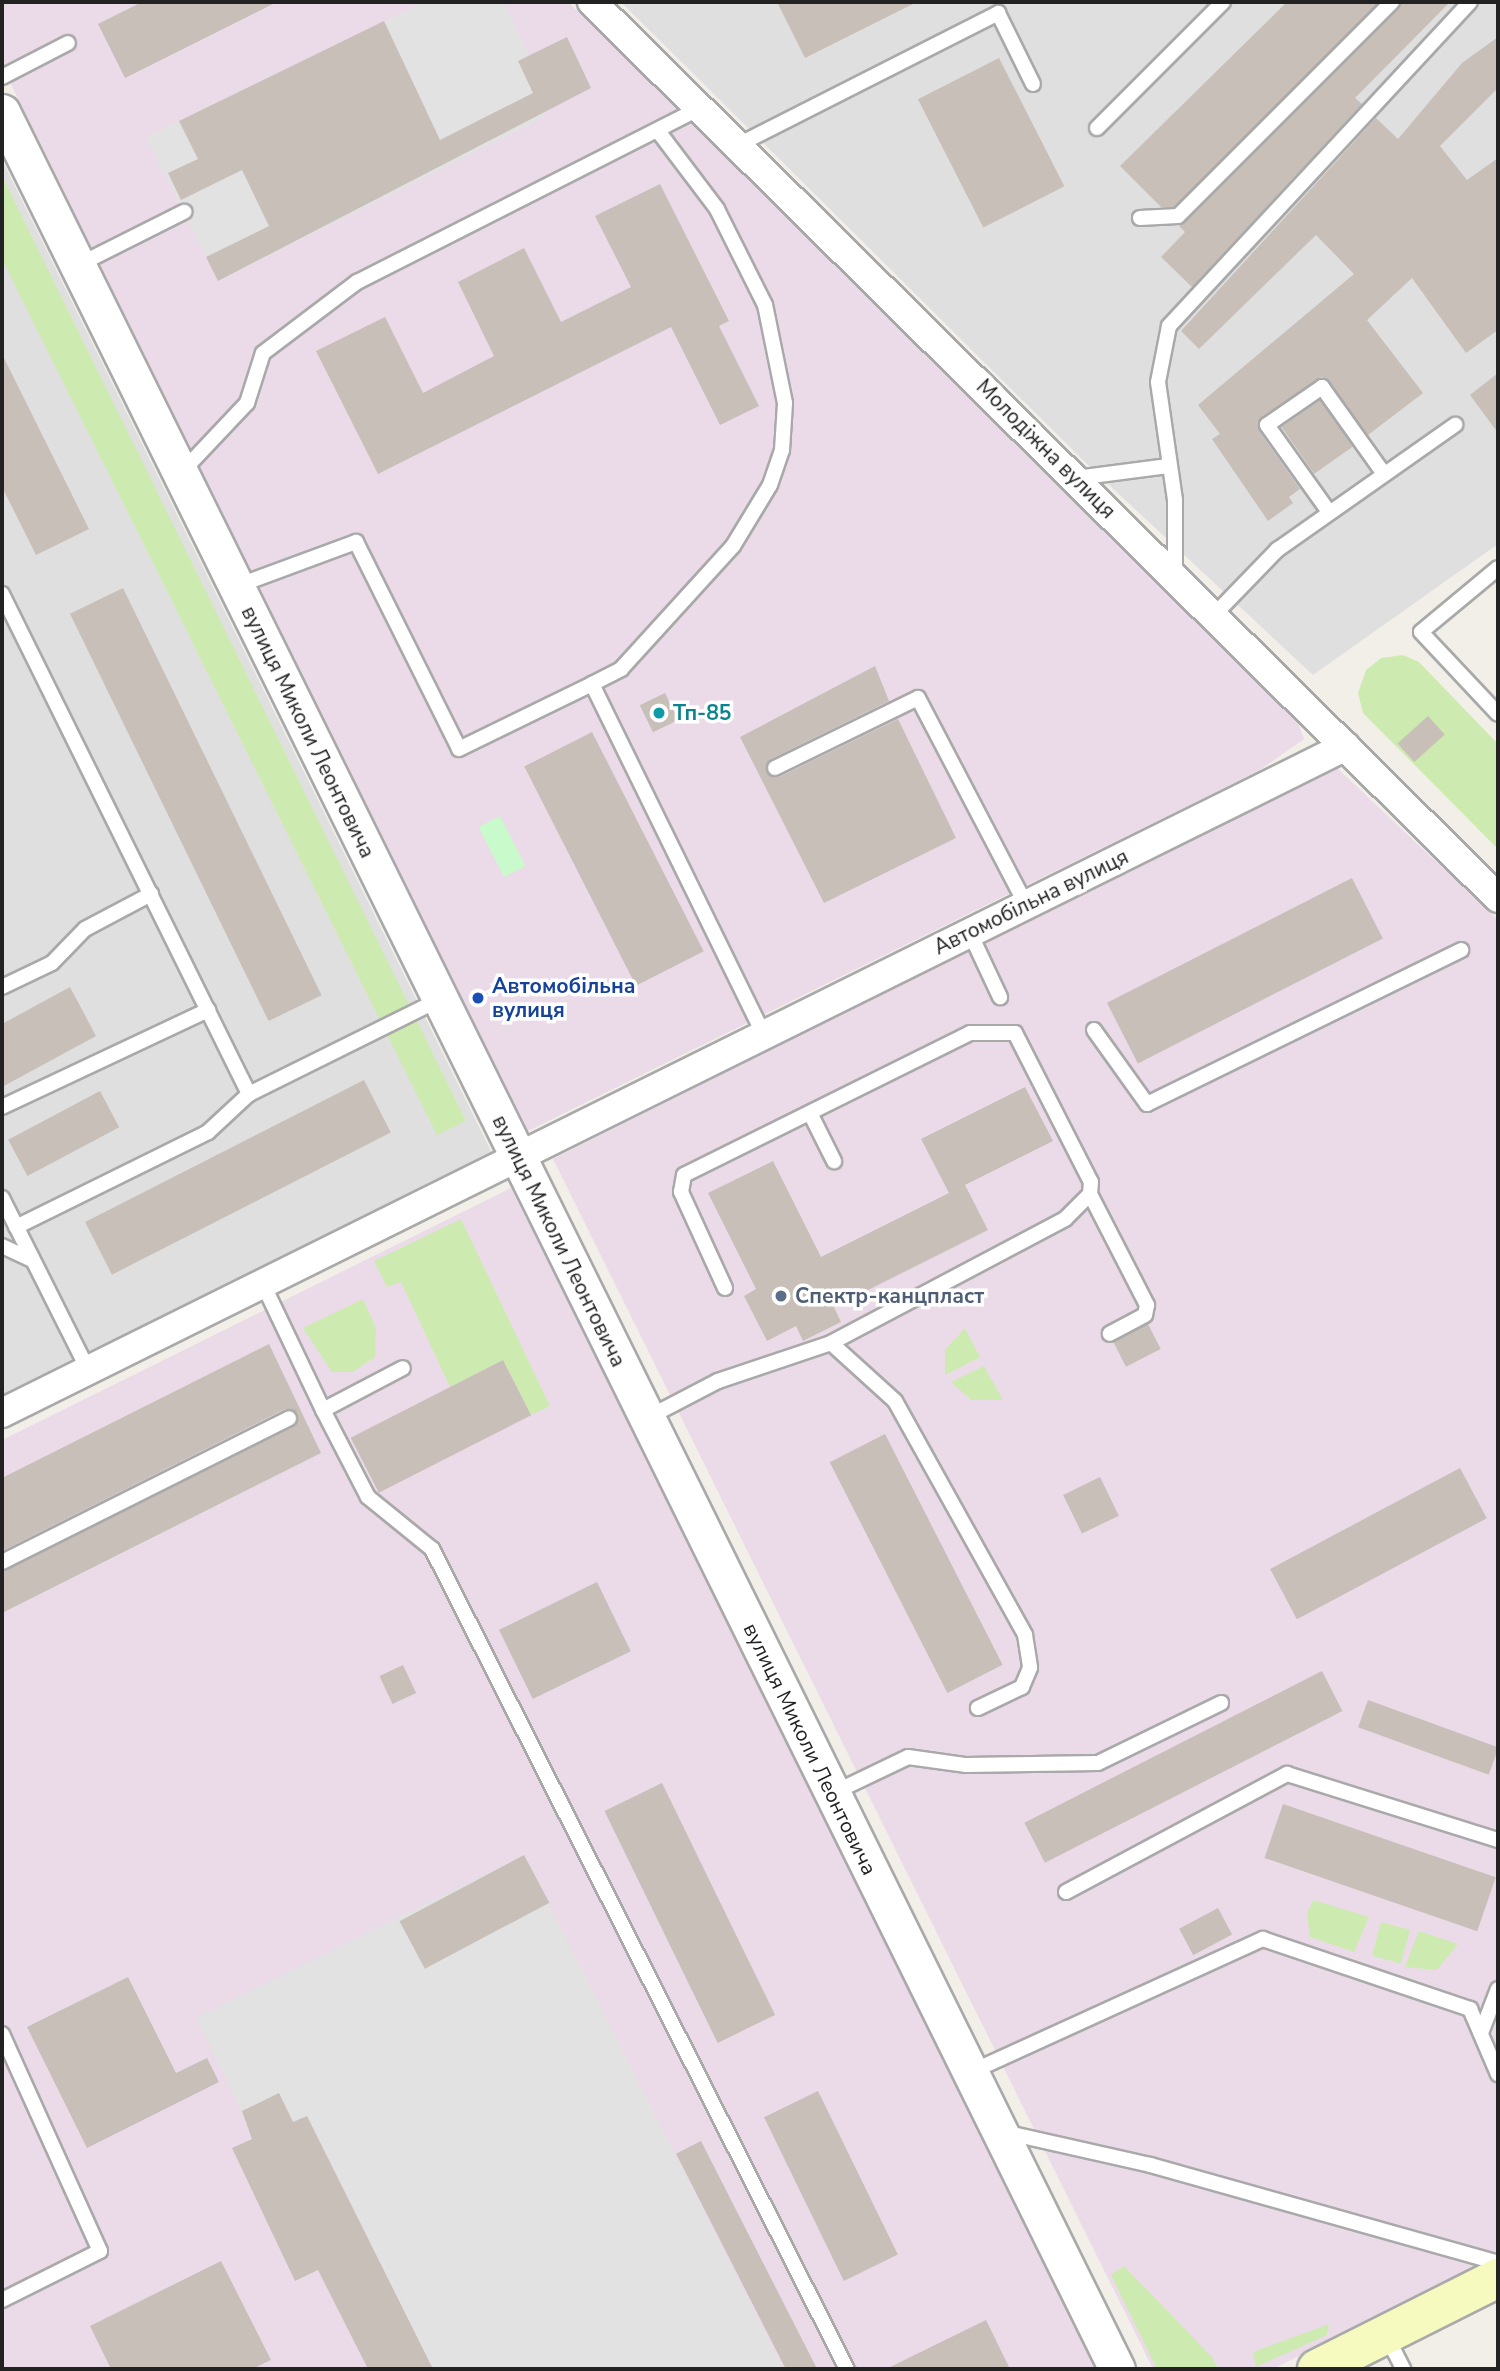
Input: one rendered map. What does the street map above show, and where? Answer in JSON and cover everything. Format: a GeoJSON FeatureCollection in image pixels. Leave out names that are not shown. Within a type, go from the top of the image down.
{"type":"FeatureCollection","features":[{"type":"Feature","properties":{"kind":"main road"},"geometry":{"type":"LineString","coordinates":[[1317,2369],[1498,2278]]}},
{"type":"Feature","properties":{"kind":"street","name":"Молодіжна вулиця"},"geometry":{"type":"LineString","coordinates":[[592,2],[1498,898]]}},
{"type":"Feature","properties":{"kind":"street","name":"вулиця Миколи Леонтовича"},"geometry":{"type":"LineString","coordinates":[[2,112],[1117,2369]]}},
{"type":"Feature","properties":{"kind":"street","name":"Автомобільна вулиця"},"geometry":{"type":"LineString","coordinates":[[2,1413],[1346,746]]}},
{"type":"Feature","properties":{"kind":"lane"},"geometry":{"type":"LineString","coordinates":[[1097,128],[1223,2]]}},
{"type":"Feature","properties":{"kind":"lane"},"geometry":{"type":"LineString","coordinates":[[1140,218],[1178,216],[1392,2]]}},
{"type":"Feature","properties":{"kind":"lane"},"geometry":{"type":"LineString","coordinates":[[1175,576],[1168,466],[1158,382],[1169,326],[1470,2]]}},
{"type":"Feature","properties":{"kind":"lane"},"geometry":{"type":"LineString","coordinates":[[737,145],[998,13],[1033,84]]}},
{"type":"Feature","properties":{"kind":"lane"},"geometry":{"type":"LineString","coordinates":[[2,77],[68,43]]}},
{"type":"Feature","properties":{"kind":"lane"},"geometry":{"type":"LineString","coordinates":[[180,474],[247,402],[263,353],[357,282],[700,108]]}},
{"type":"Feature","properties":{"kind":"lane"},"geometry":{"type":"LineString","coordinates":[[236,587],[356,542],[459,749],[621,669],[733,546],[770,485],[782,450],[785,403],[765,305],[717,209],[658,131]]}},
{"type":"Feature","properties":{"kind":"lane"},"geometry":{"type":"LineString","coordinates":[[78,265],[184,212]]}},
{"type":"Feature","properties":{"kind":"lane"},"geometry":{"type":"LineString","coordinates":[[1329,512],[1268,425],[1322,387],[1384,474]]}},
{"type":"Feature","properties":{"kind":"lane"},"geometry":{"type":"LineString","coordinates":[[1214,615],[1277,550],[1455,425]]}},
{"type":"Feature","properties":{"kind":"lane"},"geometry":{"type":"LineString","coordinates":[[1076,478],[1168,466]]}},
{"type":"Feature","properties":{"kind":"lane"},"geometry":{"type":"LineString","coordinates":[[1498,568],[1421,632],[1498,714]]}},
{"type":"Feature","properties":{"kind":"lane"},"geometry":{"type":"LineString","coordinates":[[2,594],[249,1094]]}},
{"type":"Feature","properties":{"kind":"lane"},"geometry":{"type":"LineString","coordinates":[[592,684],[764,1035]]}},
{"type":"Feature","properties":{"kind":"lane"},"geometry":{"type":"LineString","coordinates":[[775,768],[918,698],[1026,905]]}},
{"type":"Feature","properties":{"kind":"lane"},"geometry":{"type":"LineString","coordinates":[[2,987],[52,963],[86,929],[150,894]]}},
{"type":"Feature","properties":{"kind":"lane"},"geometry":{"type":"LineString","coordinates":[[970,933],[1000,997]]}},
{"type":"Feature","properties":{"kind":"lane"},"geometry":{"type":"LineString","coordinates":[[1094,1030],[1147,1104],[1461,950]]}},
{"type":"Feature","properties":{"kind":"lane"},"geometry":{"type":"LineString","coordinates":[[16,1227],[208,1132],[249,1094],[440,999]]}},
{"type":"Feature","properties":{"kind":"lane"},"geometry":{"type":"LineString","coordinates":[[2,1107],[208,1010]]}},
{"type":"Feature","properties":{"kind":"lane"},"geometry":{"type":"LineString","coordinates":[[725,1288],[681,1192],[684,1175],[970,1033],[1015,1033],[1091,1182],[1090,1194],[1147,1305],[1145,1315],[1110,1334]]}},
{"type":"Feature","properties":{"kind":"lane"},"geometry":{"type":"LineString","coordinates":[[810,1113],[834,1161]]}},
{"type":"Feature","properties":{"kind":"lane"},"geometry":{"type":"LineString","coordinates":[[647,1418],[718,1381],[831,1343],[1065,1219],[1090,1194]]}},
{"type":"Feature","properties":{"kind":"lane"},"geometry":{"type":"LineString","coordinates":[[2,1198],[88,1370]]}},
{"type":"Feature","properties":{"kind":"lane"},"geometry":{"type":"LineString","coordinates":[[2,1246],[32,1260]]}},
{"type":"Feature","properties":{"kind":"lane"},"geometry":{"type":"LineString","coordinates":[[262,1284],[368,1497],[432,1549],[847,2369]]}},
{"type":"Feature","properties":{"kind":"lane"},"geometry":{"type":"LineString","coordinates":[[831,1343],[895,1401],[1025,1635],[1030,1668],[1023,1686],[978,1708]]}},
{"type":"Feature","properties":{"kind":"lane"},"geometry":{"type":"LineString","coordinates":[[323,1410],[403,1368]]}},
{"type":"Feature","properties":{"kind":"lane"},"geometry":{"type":"LineString","coordinates":[[2,1562],[289,1418]]}},
{"type":"Feature","properties":{"kind":"lane"},"geometry":{"type":"LineString","coordinates":[[832,1793],[908,1757],[966,1765],[1098,1763],[1221,1703]]}},
{"type":"Feature","properties":{"kind":"lane"},"geometry":{"type":"LineString","coordinates":[[1066,1892],[1287,1774],[1498,1840]]}},
{"type":"Feature","properties":{"kind":"lane"},"geometry":{"type":"LineString","coordinates":[[970,2073],[1263,1939],[1471,2008],[1498,2074]]}},
{"type":"Feature","properties":{"kind":"lane"},"geometry":{"type":"LineString","coordinates":[[1481,2033],[1498,1989]]}},
{"type":"Feature","properties":{"kind":"lane"},"geometry":{"type":"LineString","coordinates":[[2,2034],[100,2251],[2,2300]]}},
{"type":"Feature","properties":{"kind":"lane"},"geometry":{"type":"LineString","coordinates":[[999,2131],[1150,2165],[1498,2263]]}},
{"type":"Feature","properties":{"kind":"lane"},"geometry":{"type":"LineString","coordinates":[[1385,2334],[1403,2369]]}},
{"type":"Feature","properties":{"kind":"shaded area"},"geometry":{"type":"Polygon","coordinates":[[[2,2],[568,2],[1288,696],[1304,739],[1258,771],[528,1131],[2,66],[2,2]]]}},
{"type":"Feature","properties":{"kind":"shaded area"},"geometry":{"type":"Polygon","coordinates":[[[424,2],[504,2],[529,55],[518,61],[545,117],[218,281],[146,137],[424,2]]]}},
{"type":"Feature","properties":{"kind":"shaded area"},"geometry":{"type":"Polygon","coordinates":[[[621,2],[1498,2],[1498,544],[1313,675],[1093,470],[621,2]]]}},
{"type":"Feature","properties":{"kind":"shaded area"},"geometry":{"type":"Polygon","coordinates":[[[2,160],[492,1153],[2,1396],[2,160]]]}},
{"type":"Feature","properties":{"kind":"shaded area"},"geometry":{"type":"Polygon","coordinates":[[[1335,766],[1498,920],[1498,2254],[1273,2369],[1153,2369],[553,1159],[1335,766]]]}},
{"type":"Feature","properties":{"kind":"shaded area"},"geometry":{"type":"Polygon","coordinates":[[[511,1188],[1104,2369],[2,2369],[2,1440],[511,1188]]]}},
{"type":"Feature","properties":{"kind":"shaded area"},"geometry":{"type":"Polygon","coordinates":[[[524,1855],[783,2369],[368,2369],[196,2018],[524,1855]]]}},
{"type":"Feature","properties":{"kind":"green space"},"geometry":{"type":"Polygon","coordinates":[[[2,176],[466,1121],[437,1135],[2,259],[2,176]]]}},
{"type":"Feature","properties":{"kind":"green space"},"geometry":{"type":"Polygon","coordinates":[[[1403,655],[1419,662],[1498,744],[1498,849],[1363,713],[1358,693],[1366,670],[1381,658],[1403,655]]]}},
{"type":"Feature","properties":{"kind":"green space"},"geometry":{"type":"Polygon","coordinates":[[[500,816],[525,866],[504,877],[479,827],[500,816]]]}},
{"type":"Feature","properties":{"kind":"green space"},"geometry":{"type":"Polygon","coordinates":[[[461,1219],[550,1406],[531,1415],[503,1360],[450,1387],[401,1282],[387,1287],[374,1261],[461,1219]]]}},
{"type":"Feature","properties":{"kind":"green space"},"geometry":{"type":"Polygon","coordinates":[[[363,1299],[376,1328],[375,1357],[353,1372],[332,1372],[303,1328],[363,1299]]]}},
{"type":"Feature","properties":{"kind":"green space"},"geometry":{"type":"Polygon","coordinates":[[[965,1328],[980,1357],[945,1375],[945,1350],[965,1328]]]}},
{"type":"Feature","properties":{"kind":"green space"},"geometry":{"type":"Polygon","coordinates":[[[984,1366],[1003,1400],[971,1400],[951,1382],[984,1366]]]}},
{"type":"Feature","properties":{"kind":"green space"},"geometry":{"type":"Polygon","coordinates":[[[1313,1900],[1369,1917],[1354,1952],[1310,1937],[1307,1913],[1313,1900]]]}},
{"type":"Feature","properties":{"kind":"green space"},"geometry":{"type":"Polygon","coordinates":[[[1381,1922],[1410,1930],[1401,1964],[1372,1956],[1381,1922]]]}},
{"type":"Feature","properties":{"kind":"green space"},"geometry":{"type":"Polygon","coordinates":[[[1419,1931],[1458,1944],[1437,1970],[1405,1967],[1419,1931]]]}},
{"type":"Feature","properties":{"kind":"green space"},"geometry":{"type":"Polygon","coordinates":[[[1124,2266],[1212,2357],[1218,2369],[1157,2369],[1111,2275],[1124,2266]]]}},
{"type":"Feature","properties":{"kind":"green space"},"geometry":{"type":"Polygon","coordinates":[[[1329,2324],[1327,2335],[1256,2367],[1253,2352],[1329,2324]]]}},
{"type":"Feature","properties":{"kind":"building"},"geometry":{"type":"Polygon","coordinates":[[[142,2],[277,2],[125,78],[98,24],[142,2]]]}},
{"type":"Feature","properties":{"kind":"building"},"geometry":{"type":"Polygon","coordinates":[[[777,2],[917,2],[805,58],[777,2]]]}},
{"type":"Feature","properties":{"kind":"building"},"geometry":{"type":"Polygon","coordinates":[[[1287,2],[1379,2],[1174,207],[1161,207],[1120,166],[1287,2]]]}},
{"type":"Feature","properties":{"kind":"building"},"geometry":{"type":"Polygon","coordinates":[[[1401,2],[1450,2],[1355,98],[1362,104],[1192,287],[1161,257],[1185,232],[1179,226],[1401,2]]]}},
{"type":"Feature","properties":{"kind":"building"},"geometry":{"type":"Polygon","coordinates":[[[384,21],[440,140],[533,93],[518,61],[567,37],[591,88],[218,281],[206,257],[269,226],[242,170],[181,200],[168,173],[198,159],[179,121],[384,21]]]}},
{"type":"Feature","properties":{"kind":"building"},"geometry":{"type":"Polygon","coordinates":[[[1498,37],[1498,88],[1440,146],[1467,180],[1498,158],[1498,330],[1466,353],[1412,278],[1367,320],[1423,393],[1368,435],[1322,377],[1262,417],[1259,431],[1300,489],[1289,497],[1293,503],[1268,521],[1212,439],[1220,434],[1198,405],[1354,274],[1316,235],[1199,349],[1181,331],[1376,118],[1398,139],[1462,63],[1498,37]]]}},
{"type":"Feature","properties":{"kind":"building"},"geometry":{"type":"Polygon","coordinates":[[[999,58],[1064,186],[983,228],[918,99],[999,58]]]}},
{"type":"Feature","properties":{"kind":"building"},"geometry":{"type":"Polygon","coordinates":[[[660,184],[729,321],[719,326],[759,406],[720,425],[671,327],[378,474],[316,351],[385,317],[423,393],[494,356],[458,282],[524,248],[561,322],[631,287],[595,216],[660,184]]]}},
{"type":"Feature","properties":{"kind":"building"},"geometry":{"type":"Polygon","coordinates":[[[2,354],[89,529],[36,555],[2,487],[2,354]]]}},
{"type":"Feature","properties":{"kind":"building"},"geometry":{"type":"Polygon","coordinates":[[[1498,373],[1498,433],[1470,395],[1498,373]]]}},
{"type":"Feature","properties":{"kind":"building"},"geometry":{"type":"Polygon","coordinates":[[[1320,400],[1353,447],[1314,474],[1281,427],[1320,400]]]}},
{"type":"Feature","properties":{"kind":"building"},"geometry":{"type":"Polygon","coordinates":[[[123,588],[322,995],[269,1021],[70,614],[123,588]]]}},
{"type":"Feature","properties":{"kind":"building"},"geometry":{"type":"Polygon","coordinates":[[[875,666],[889,701],[771,759],[766,772],[779,777],[898,719],[956,838],[824,903],[740,737],[875,666]]]}},
{"type":"Feature","properties":{"kind":"building","name":"Тп-85"},"geometry":{"type":"Polygon","coordinates":[[[665,693],[678,720],[653,732],[640,705],[665,693]]]}},
{"type":"Feature","properties":{"kind":"building"},"geometry":{"type":"Polygon","coordinates":[[[1428,716],[1445,735],[1414,762],[1398,743],[1428,716]]]}},
{"type":"Feature","properties":{"kind":"building"},"geometry":{"type":"Polygon","coordinates":[[[592,732],[704,951],[636,986],[524,767],[592,732]]]}},
{"type":"Feature","properties":{"kind":"building"},"geometry":{"type":"Polygon","coordinates":[[[1352,878],[1383,939],[1138,1063],[1107,1003],[1352,878]]]}},
{"type":"Feature","properties":{"kind":"building"},"geometry":{"type":"Polygon","coordinates":[[[70,987],[96,1036],[2,1087],[2,1024],[70,987]]]}},
{"type":"Feature","properties":{"kind":"building"},"geometry":{"type":"Polygon","coordinates":[[[364,1080],[391,1133],[112,1275],[85,1222],[364,1080]]]}},
{"type":"Feature","properties":{"kind":"building"},"geometry":{"type":"Polygon","coordinates":[[[1025,1087],[1053,1141],[965,1185],[988,1230],[834,1307],[841,1322],[803,1341],[796,1326],[767,1341],[744,1296],[756,1289],[708,1193],[773,1161],[821,1257],[949,1193],[921,1139],[1025,1087]]]}},
{"type":"Feature","properties":{"kind":"building"},"geometry":{"type":"Polygon","coordinates":[[[100,1091],[119,1127],[27,1176],[8,1140],[100,1091]]]}},
{"type":"Feature","properties":{"kind":"building"},"geometry":{"type":"Polygon","coordinates":[[[1148,1324],[1161,1349],[1126,1367],[1113,1342],[1148,1324]]]}},
{"type":"Feature","properties":{"kind":"building"},"geometry":{"type":"Polygon","coordinates":[[[269,1344],[321,1453],[2,1613],[2,1572],[293,1427],[298,1414],[285,1409],[2,1551],[2,1478],[269,1344]]]}},
{"type":"Feature","properties":{"kind":"building"},"geometry":{"type":"Polygon","coordinates":[[[503,1360],[531,1415],[379,1493],[351,1438],[503,1360]]]}},
{"type":"Feature","properties":{"kind":"building"},"geometry":{"type":"Polygon","coordinates":[[[885,1434],[1003,1665],[947,1693],[830,1462],[885,1434]]]}},
{"type":"Feature","properties":{"kind":"building"},"geometry":{"type":"Polygon","coordinates":[[[1460,1468],[1487,1518],[1297,1619],[1270,1569],[1460,1468]]]}},
{"type":"Feature","properties":{"kind":"building"},"geometry":{"type":"Polygon","coordinates":[[[1100,1477],[1119,1516],[1082,1534],[1063,1495],[1100,1477]]]}},
{"type":"Feature","properties":{"kind":"building"},"geometry":{"type":"Polygon","coordinates":[[[597,1582],[631,1651],[533,1699],[499,1630],[597,1582]]]}},
{"type":"Feature","properties":{"kind":"building"},"geometry":{"type":"Polygon","coordinates":[[[403,1665],[416,1693],[393,1704],[379,1676],[403,1665]]]}},
{"type":"Feature","properties":{"kind":"building"},"geometry":{"type":"Polygon","coordinates":[[[1322,1671],[1342,1711],[1045,1863],[1024,1823],[1322,1671]]]}},
{"type":"Feature","properties":{"kind":"building"},"geometry":{"type":"Polygon","coordinates":[[[1368,1700],[1498,1747],[1489,1775],[1358,1727],[1368,1700]]]}},
{"type":"Feature","properties":{"kind":"building"},"geometry":{"type":"Polygon","coordinates":[[[662,1783],[775,2015],[718,2043],[604,1811],[662,1783]]]}},
{"type":"Feature","properties":{"kind":"building"},"geometry":{"type":"Polygon","coordinates":[[[1283,1804],[1496,1877],[1477,1931],[1264,1858],[1283,1804]]]}},
{"type":"Feature","properties":{"kind":"building"},"geometry":{"type":"Polygon","coordinates":[[[524,1855],[549,1903],[425,1969],[400,1921],[524,1855]]]}},
{"type":"Feature","properties":{"kind":"building"},"geometry":{"type":"Polygon","coordinates":[[[1218,1908],[1232,1934],[1193,1955],[1179,1929],[1218,1908]]]}},
{"type":"Feature","properties":{"kind":"building"},"geometry":{"type":"Polygon","coordinates":[[[128,1977],[176,2073],[207,2058],[219,2082],[87,2148],[27,2027],[128,1977]]]}},
{"type":"Feature","properties":{"kind":"building"},"geometry":{"type":"Polygon","coordinates":[[[818,2091],[898,2255],[844,2281],[764,2117],[818,2091]]]}},
{"type":"Feature","properties":{"kind":"building"},"geometry":{"type":"Polygon","coordinates":[[[279,2093],[293,2122],[307,2116],[433,2369],[368,2369],[318,2270],[295,2281],[232,2148],[252,2139],[242,2111],[279,2093]]]}},
{"type":"Feature","properties":{"kind":"building"},"geometry":{"type":"Polygon","coordinates":[[[701,2141],[817,2368],[786,2369],[676,2154],[701,2141]]]}},
{"type":"Feature","properties":{"kind":"building"},"geometry":{"type":"Polygon","coordinates":[[[221,2261],[271,2360],[252,2369],[111,2369],[90,2326],[221,2261]]]}},
{"type":"Feature","properties":{"kind":"building"},"geometry":{"type":"Polygon","coordinates":[[[986,2320],[1010,2369],[886,2369],[986,2320]]]}},
{"type":"Feature","properties":{"kind":"place","name":"Тп-85"},"geometry":{"type":"Point","coordinates":[659,713]}},
{"type":"Feature","properties":{"kind":"place","name":"Автомобільна вулиця"},"geometry":{"type":"Point","coordinates":[478,998]}},
{"type":"Feature","properties":{"kind":"place","name":"Спектр-канцпласт"},"geometry":{"type":"Point","coordinates":[781,1296]}}]}
